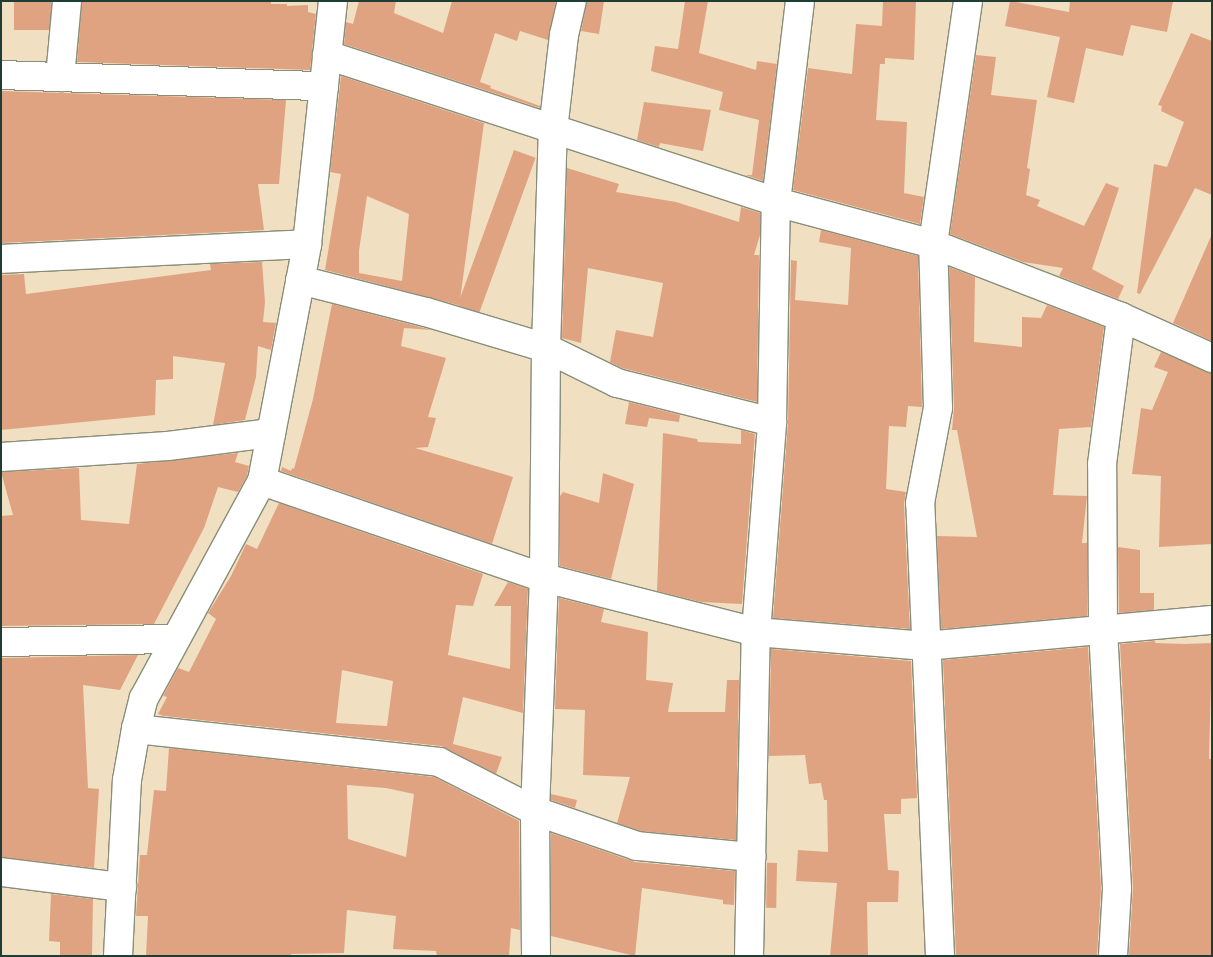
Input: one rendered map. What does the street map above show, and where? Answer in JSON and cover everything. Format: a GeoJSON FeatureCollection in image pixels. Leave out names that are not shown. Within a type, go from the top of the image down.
{"type":"FeatureCollection","features":[{"type":"Feature","properties":{"kind":"street"},"geometry":{"type":"LineString","coordinates":[[60,77],[67,1]]}},
{"type":"Feature","properties":{"kind":"street"},"geometry":{"type":"LineString","coordinates":[[118,956],[127,780],[136,729],[144,698],[174,639],[262,481],[307,244],[333,1]]}},
{"type":"Feature","properties":{"kind":"street"},"geometry":{"type":"LineString","coordinates":[[536,956],[535,811],[544,578],[546,348],[553,130],[564,35],[572,1]]}},
{"type":"Feature","properties":{"kind":"street"},"geometry":{"type":"LineString","coordinates":[[749,956],[756,632],[772,422],[776,202],[800,1]]}},
{"type":"Feature","properties":{"kind":"street"},"geometry":{"type":"LineString","coordinates":[[940,956],[920,503],[938,408],[933,244],[968,1]]}},
{"type":"Feature","properties":{"kind":"street"},"geometry":{"type":"LineString","coordinates":[[327,55],[776,202],[933,244],[1121,317],[1212,358]]}},
{"type":"Feature","properties":{"kind":"street"},"geometry":{"type":"LineString","coordinates":[[1,75],[324,86]]}},
{"type":"Feature","properties":{"kind":"street"},"geometry":{"type":"LineString","coordinates":[[1,259],[307,244]]}},
{"type":"Feature","properties":{"kind":"street"},"geometry":{"type":"LineString","coordinates":[[300,280],[426,312],[546,348],[617,383],[772,422]]}},
{"type":"Feature","properties":{"kind":"street"},"geometry":{"type":"LineString","coordinates":[[1113,956],[1117,888],[1103,628],[1102,464],[1121,317]]}},
{"type":"Feature","properties":{"kind":"street"},"geometry":{"type":"LineString","coordinates":[[1,457],[168,446],[271,433]]}},
{"type":"Feature","properties":{"kind":"street"},"geometry":{"type":"LineString","coordinates":[[262,481],[544,578],[756,632],[925,646],[1103,628],[1212,620]]}},
{"type":"Feature","properties":{"kind":"street"},"geometry":{"type":"LineString","coordinates":[[1,642],[174,639]]}},
{"type":"Feature","properties":{"kind":"street"},"geometry":{"type":"LineString","coordinates":[[136,729],[439,762],[535,811],[638,846],[750,857]]}},
{"type":"Feature","properties":{"kind":"street"},"geometry":{"type":"LineString","coordinates":[[1,872],[122,887]]}},
{"type":"Feature","properties":{"kind":"building"},"geometry":{"type":"Polygon","coordinates":[[[14,1],[51,1],[51,30],[14,30],[14,1]]]}},
{"type":"Feature","properties":{"kind":"building"},"geometry":{"type":"Polygon","coordinates":[[[82,1],[271,1],[271,4],[287,4],[287,6],[308,5],[308,12],[316,14],[310,70],[77,62],[82,1]]]}},
{"type":"Feature","properties":{"kind":"building"},"geometry":{"type":"Polygon","coordinates":[[[359,1],[396,1],[394,13],[443,33],[452,1],[556,1],[548,40],[520,31],[517,41],[495,33],[480,82],[491,86],[490,88],[540,106],[540,108],[344,44],[346,22],[353,24],[359,1]]]}},
{"type":"Feature","properties":{"kind":"building"},"geometry":{"type":"Polygon","coordinates":[[[587,1],[604,1],[599,34],[581,31],[587,1]]]}},
{"type":"Feature","properties":{"kind":"building"},"geometry":{"type":"Polygon","coordinates":[[[685,1],[708,1],[699,53],[756,70],[757,61],[777,64],[763,181],[745,175],[752,175],[759,120],[719,110],[723,92],[651,71],[655,46],[678,49],[685,1]]]}},
{"type":"Feature","properties":{"kind":"building"},"geometry":{"type":"Polygon","coordinates":[[[883,1],[916,1],[914,60],[885,58],[885,64],[880,64],[876,120],[907,122],[904,193],[924,197],[920,224],[793,190],[808,68],[852,74],[856,24],[882,26],[883,1]]]}},
{"type":"Feature","properties":{"kind":"building"},"geometry":{"type":"Polygon","coordinates":[[[1010,1],[1069,12],[1070,1],[1173,1],[1167,32],[1131,25],[1123,56],[1086,48],[1074,103],[1047,97],[1060,37],[1005,26],[1010,1]]]}},
{"type":"Feature","properties":{"kind":"building"},"geometry":{"type":"Polygon","coordinates":[[[1191,33],[1212,41],[1212,195],[1195,188],[1140,294],[1137,293],[1154,164],[1167,167],[1184,122],[1161,111],[1162,106],[1158,105],[1191,33]]]}},
{"type":"Feature","properties":{"kind":"building"},"geometry":{"type":"Polygon","coordinates":[[[976,55],[996,57],[991,95],[1037,100],[1027,168],[1030,169],[1026,195],[1040,200],[1037,206],[1084,226],[1106,183],[1119,188],[1092,269],[1124,286],[1118,299],[1059,276],[1063,268],[1023,262],[950,234],[976,55]]]}},
{"type":"Feature","properties":{"kind":"building"},"geometry":{"type":"Polygon","coordinates":[[[341,76],[484,123],[460,300],[463,301],[462,306],[325,270],[341,174],[330,172],[341,76]],[[367,196],[359,251],[359,273],[402,281],[409,214],[367,196]]]}},
{"type":"Feature","properties":{"kind":"building"},"geometry":{"type":"Polygon","coordinates":[[[1,91],[286,100],[279,184],[258,184],[264,230],[1,243],[1,91]]]}},
{"type":"Feature","properties":{"kind":"building"},"geometry":{"type":"Polygon","coordinates":[[[644,102],[711,110],[703,151],[660,143],[659,147],[637,140],[644,102]]]}},
{"type":"Feature","properties":{"kind":"building"},"geometry":{"type":"Polygon","coordinates":[[[514,150],[536,158],[479,313],[458,305],[514,150]]]}},
{"type":"Feature","properties":{"kind":"building"},"geometry":{"type":"Polygon","coordinates":[[[567,168],[619,184],[616,192],[676,202],[739,222],[741,207],[760,213],[760,235],[754,255],[759,255],[757,402],[622,368],[610,362],[616,330],[653,337],[663,283],[588,268],[581,343],[562,338],[567,168]]]}},
{"type":"Feature","properties":{"kind":"building"},"geometry":{"type":"Polygon","coordinates":[[[821,230],[918,256],[922,407],[908,406],[906,427],[889,426],[886,489],[906,492],[904,504],[910,629],[773,618],[788,423],[791,260],[797,261],[795,300],[848,305],[851,248],[819,242],[821,230]]]}},
{"type":"Feature","properties":{"kind":"building"},"geometry":{"type":"Polygon","coordinates":[[[1212,234],[1212,341],[1173,323],[1212,234]]]}},
{"type":"Feature","properties":{"kind":"building"},"geometry":{"type":"Polygon","coordinates":[[[262,262],[265,302],[263,322],[276,323],[271,350],[258,346],[256,377],[245,420],[213,425],[225,363],[173,356],[173,379],[156,380],[155,415],[1,430],[1,275],[24,274],[26,294],[211,270],[210,264],[262,262]]]}},
{"type":"Feature","properties":{"kind":"building"},"geometry":{"type":"Polygon","coordinates":[[[949,267],[975,277],[974,342],[1022,347],[1022,317],[1041,318],[1047,305],[1104,327],[1091,427],[1059,429],[1053,495],[1087,496],[1082,543],[1087,543],[1087,616],[941,629],[937,536],[977,537],[957,430],[952,430],[954,408],[949,267]]]}},
{"type":"Feature","properties":{"kind":"building"},"geometry":{"type":"Polygon","coordinates":[[[332,304],[432,330],[404,328],[401,346],[446,358],[428,417],[436,418],[428,447],[415,448],[513,477],[492,544],[281,471],[282,467],[291,471],[292,468],[294,469],[313,399],[332,304]]]}},
{"type":"Feature","properties":{"kind":"building"},"geometry":{"type":"Polygon","coordinates":[[[1161,352],[1212,373],[1212,544],[1159,547],[1161,476],[1132,474],[1141,408],[1152,410],[1168,372],[1154,367],[1161,352]]]}},
{"type":"Feature","properties":{"kind":"building"},"geometry":{"type":"Polygon","coordinates":[[[629,402],[680,415],[679,422],[649,418],[647,427],[625,424],[629,402]]]}},
{"type":"Feature","properties":{"kind":"building"},"geometry":{"type":"Polygon","coordinates":[[[741,430],[755,434],[742,604],[701,602],[657,591],[663,433],[697,439],[698,442],[741,444],[741,430]]]}},
{"type":"Feature","properties":{"kind":"building"},"geometry":{"type":"Polygon","coordinates":[[[238,453],[235,462],[249,466],[247,476],[238,492],[218,487],[204,528],[154,624],[1,626],[1,516],[13,515],[1,472],[79,468],[81,520],[129,524],[137,464],[238,453]]]}},
{"type":"Feature","properties":{"kind":"building"},"geometry":{"type":"Polygon","coordinates":[[[603,473],[634,484],[611,579],[560,566],[560,496],[563,492],[599,503],[603,473]]]}},
{"type":"Feature","properties":{"kind":"building"},"geometry":{"type":"Polygon","coordinates":[[[279,503],[483,574],[473,606],[456,605],[448,655],[510,669],[511,606],[494,606],[508,582],[528,589],[523,713],[463,697],[453,744],[502,757],[496,774],[441,746],[158,714],[167,697],[163,696],[178,668],[189,672],[216,619],[208,613],[231,576],[246,544],[257,549],[279,503]],[[342,670],[336,723],[387,726],[393,681],[342,670]]]}},
{"type":"Feature","properties":{"kind":"building"},"geometry":{"type":"Polygon","coordinates":[[[1118,547],[1140,550],[1140,593],[1154,593],[1154,610],[1119,613],[1118,547]]]}},
{"type":"Feature","properties":{"kind":"building"},"geometry":{"type":"Polygon","coordinates":[[[559,598],[604,609],[601,622],[648,632],[646,680],[673,683],[668,712],[725,712],[727,680],[739,680],[736,840],[640,831],[617,823],[630,777],[583,775],[585,710],[555,709],[559,598]]]}},
{"type":"Feature","properties":{"kind":"building"},"geometry":{"type":"Polygon","coordinates":[[[1155,641],[1155,643],[1212,643],[1209,759],[1212,759],[1212,956],[1129,956],[1133,887],[1120,644],[1155,641]]]}},
{"type":"Feature","properties":{"kind":"building"},"geometry":{"type":"Polygon","coordinates":[[[1088,647],[1101,888],[1097,956],[956,956],[943,660],[1088,647]]]}},
{"type":"Feature","properties":{"kind":"building"},"geometry":{"type":"Polygon","coordinates":[[[771,649],[911,661],[917,798],[901,799],[901,814],[884,814],[888,870],[899,871],[898,902],[867,902],[868,956],[830,956],[837,883],[796,881],[798,850],[828,852],[827,800],[824,800],[821,783],[809,784],[805,755],[769,756],[771,649]]]}},
{"type":"Feature","properties":{"kind":"building"},"geometry":{"type":"Polygon","coordinates":[[[138,655],[120,690],[83,685],[88,788],[99,789],[94,868],[1,857],[1,658],[138,655]]]}},
{"type":"Feature","properties":{"kind":"building"},"geometry":{"type":"Polygon","coordinates":[[[169,748],[434,777],[519,821],[520,930],[511,928],[509,956],[437,956],[436,951],[393,949],[396,916],[347,910],[344,953],[291,954],[291,956],[146,956],[148,916],[136,916],[140,855],[147,855],[154,790],[166,791],[169,748]],[[347,785],[348,839],[406,857],[414,794],[386,788],[347,785]]]}},
{"type":"Feature","properties":{"kind":"building"},"geometry":{"type":"Polygon","coordinates":[[[551,794],[577,800],[575,808],[551,800],[551,794]]]}},
{"type":"Feature","properties":{"kind":"building"},"geometry":{"type":"Polygon","coordinates":[[[551,833],[635,862],[735,871],[734,905],[723,904],[723,900],[642,888],[635,956],[551,936],[551,833]]]}},
{"type":"Feature","properties":{"kind":"building"},"geometry":{"type":"Polygon","coordinates":[[[767,863],[777,863],[776,908],[766,908],[767,863]]]}},
{"type":"Feature","properties":{"kind":"building"},"geometry":{"type":"Polygon","coordinates":[[[51,894],[93,899],[92,956],[60,956],[60,942],[49,941],[51,894]]]}}]}
